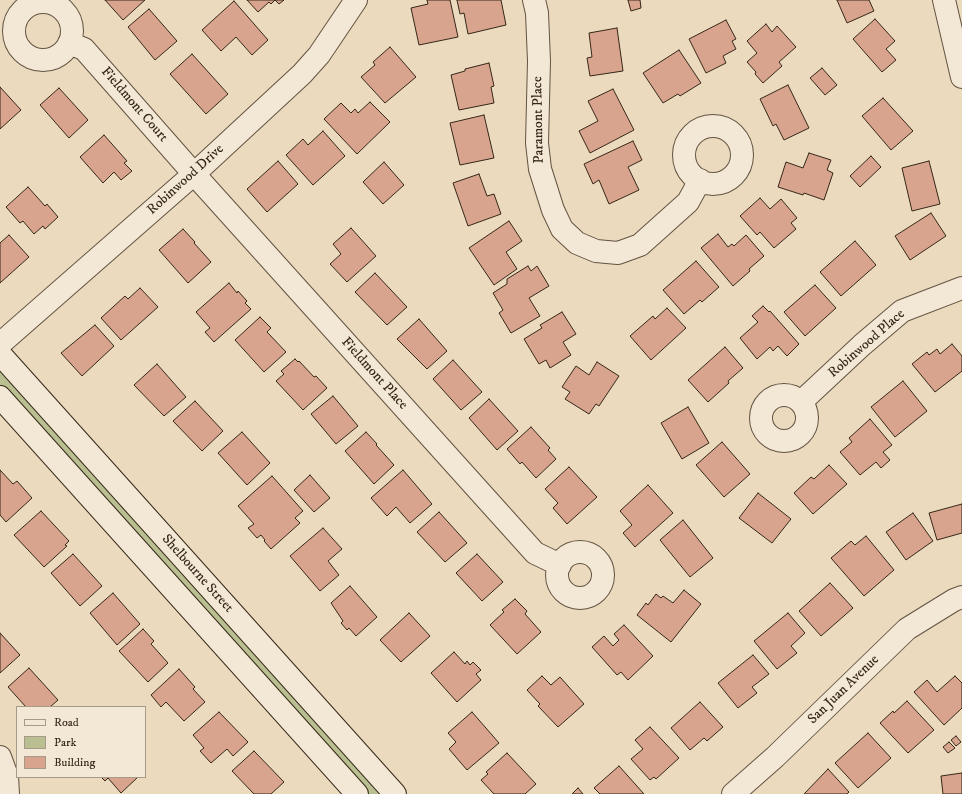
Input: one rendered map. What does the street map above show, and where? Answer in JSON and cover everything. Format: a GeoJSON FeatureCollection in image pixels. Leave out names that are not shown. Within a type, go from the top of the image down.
{"type":"FeatureCollection","features":[{"type":"Feature","properties":{"kind":"street","name":"Robinwood Drive"},"geometry":{"type":"LineString","coordinates":[[0,344],[194,174],[306,69],[319,55],[356,0]]}},
{"type":"Feature","properties":{"kind":"street","name":"Paramont Place"},"geometry":{"type":"LineString","coordinates":[[534,0],[537,13],[537,143],[539,163],[553,210],[562,229],[577,243],[596,251],[618,253],[640,245],[688,202],[700,180]]}},
{"type":"Feature","properties":{"kind":"street"},"geometry":{"type":"LineString","coordinates":[[951,12],[962,77]]}},
{"type":"Feature","properties":{"kind":"street","name":"Fieldmont Court"},"geometry":{"type":"LineString","coordinates":[[69,43],[84,49],[194,174]]}},
{"type":"Feature","properties":{"kind":"street","name":"Fieldmont Place"},"geometry":{"type":"LineString","coordinates":[[194,174],[535,554],[560,565]]}},
{"type":"Feature","properties":{"kind":"street","name":"Robinwood Place"},"geometry":{"type":"LineString","coordinates":[[801,402],[862,345],[902,311],[962,288]]}},
{"type":"Feature","properties":{"kind":"street","name":"Shelbourne Street"},"geometry":{"type":"LineString","coordinates":[[0,354],[395,794]]}},
{"type":"Feature","properties":{"kind":"street","name":"Shelbourne Street"},"geometry":{"type":"LineString","coordinates":[[0,397],[357,794]]}},
{"type":"Feature","properties":{"kind":"street","name":"San Juan Avenue"},"geometry":{"type":"LineString","coordinates":[[733,794],[775,757],[907,630],[954,600],[962,597]]}},
{"type":"Feature","properties":{"kind":"street"},"geometry":{"type":"LineString","coordinates":[[0,757],[7,776],[8,794]]}},
{"type":"Feature","properties":{"kind":"green space"},"geometry":{"type":"Polygon","coordinates":[[[0,362],[388,794],[364,794],[0,388],[0,362]]]}},
{"type":"Feature","properties":{"kind":"building"},"geometry":{"type":"Polygon","coordinates":[[[105,0],[145,0],[123,20],[105,0]]]}},
{"type":"Feature","properties":{"kind":"building"},"geometry":{"type":"Polygon","coordinates":[[[247,0],[275,0],[271,4],[269,2],[258,12],[247,0]]]}},
{"type":"Feature","properties":{"kind":"building"},"geometry":{"type":"Polygon","coordinates":[[[275,0],[284,0],[279,4],[275,0]]]}},
{"type":"Feature","properties":{"kind":"building"},"geometry":{"type":"Polygon","coordinates":[[[427,0],[450,0],[458,37],[419,45],[411,8],[428,4],[427,0]]]}},
{"type":"Feature","properties":{"kind":"building"},"geometry":{"type":"Polygon","coordinates":[[[457,0],[501,0],[506,25],[468,34],[464,13],[460,14],[457,0]]]}},
{"type":"Feature","properties":{"kind":"building"},"geometry":{"type":"Polygon","coordinates":[[[628,0],[640,0],[641,8],[631,11],[628,0]]]}},
{"type":"Feature","properties":{"kind":"building"},"geometry":{"type":"Polygon","coordinates":[[[837,0],[869,0],[874,11],[847,23],[837,0]]]}},
{"type":"Feature","properties":{"kind":"building"},"geometry":{"type":"Polygon","coordinates":[[[234,1],[268,40],[252,55],[236,37],[221,51],[202,30],[234,1]]]}},
{"type":"Feature","properties":{"kind":"building"},"geometry":{"type":"Polygon","coordinates":[[[149,9],[177,41],[155,60],[128,27],[149,9]]]}},
{"type":"Feature","properties":{"kind":"building"},"geometry":{"type":"Polygon","coordinates":[[[875,19],[895,41],[886,49],[896,60],[882,72],[853,39],[875,19]]]}},
{"type":"Feature","properties":{"kind":"building"},"geometry":{"type":"Polygon","coordinates":[[[726,20],[736,39],[732,41],[736,49],[723,56],[726,63],[706,73],[689,39],[726,20]]]}},
{"type":"Feature","properties":{"kind":"building"},"geometry":{"type":"Polygon","coordinates":[[[766,24],[772,32],[777,26],[796,47],[779,62],[782,66],[763,83],[747,62],[757,53],[747,41],[766,24]]]}},
{"type":"Feature","properties":{"kind":"building"},"geometry":{"type":"Polygon","coordinates":[[[617,28],[623,71],[590,76],[587,58],[592,57],[589,33],[617,28]]]}},
{"type":"Feature","properties":{"kind":"building"},"geometry":{"type":"Polygon","coordinates":[[[390,47],[416,77],[385,103],[361,77],[375,65],[373,62],[390,47]]]}},
{"type":"Feature","properties":{"kind":"building"},"geometry":{"type":"Polygon","coordinates":[[[679,50],[701,83],[680,96],[678,94],[663,103],[643,73],[679,50]]]}},
{"type":"Feature","properties":{"kind":"building"},"geometry":{"type":"Polygon","coordinates":[[[192,54],[228,94],[206,114],[170,74],[192,54]]]}},
{"type":"Feature","properties":{"kind":"building"},"geometry":{"type":"Polygon","coordinates":[[[489,63],[494,86],[491,87],[494,103],[459,110],[451,75],[465,71],[465,69],[489,63]]]}},
{"type":"Feature","properties":{"kind":"building"},"geometry":{"type":"Polygon","coordinates":[[[822,68],[837,85],[825,95],[810,78],[822,68]]]}},
{"type":"Feature","properties":{"kind":"building"},"geometry":{"type":"Polygon","coordinates":[[[788,85],[809,128],[784,140],[776,124],[773,126],[760,99],[788,85]]]}},
{"type":"Feature","properties":{"kind":"building"},"geometry":{"type":"Polygon","coordinates":[[[0,87],[21,110],[0,129],[0,87]]]}},
{"type":"Feature","properties":{"kind":"building"},"geometry":{"type":"Polygon","coordinates":[[[59,88],[88,120],[69,138],[40,105],[59,88]]]}},
{"type":"Feature","properties":{"kind":"building"},"geometry":{"type":"Polygon","coordinates":[[[613,89],[634,130],[590,153],[579,131],[598,121],[588,101],[613,89]]]}},
{"type":"Feature","properties":{"kind":"building"},"geometry":{"type":"Polygon","coordinates":[[[883,98],[913,131],[891,150],[862,116],[883,98]]]}},
{"type":"Feature","properties":{"kind":"building"},"geometry":{"type":"Polygon","coordinates":[[[370,102],[390,122],[357,154],[324,119],[341,103],[351,113],[355,109],[358,113],[370,102]]]}},
{"type":"Feature","properties":{"kind":"building"},"geometry":{"type":"Polygon","coordinates":[[[484,115],[494,158],[460,165],[450,123],[484,115]]]}},
{"type":"Feature","properties":{"kind":"building"},"geometry":{"type":"Polygon","coordinates":[[[323,131],[345,156],[313,185],[286,155],[303,139],[308,145],[323,131]]]}},
{"type":"Feature","properties":{"kind":"building"},"geometry":{"type":"Polygon","coordinates":[[[104,135],[127,161],[124,163],[132,171],[121,180],[114,172],[103,183],[80,157],[104,135]]]}},
{"type":"Feature","properties":{"kind":"building"},"geometry":{"type":"Polygon","coordinates":[[[633,141],[642,160],[628,167],[639,190],[609,204],[599,180],[593,184],[584,164],[633,141]]]}},
{"type":"Feature","properties":{"kind":"building"},"geometry":{"type":"Polygon","coordinates":[[[809,153],[831,160],[827,170],[833,173],[824,200],[804,193],[803,195],[778,187],[786,162],[803,168],[809,153]]]}},
{"type":"Feature","properties":{"kind":"building"},"geometry":{"type":"Polygon","coordinates":[[[871,156],[881,167],[860,187],[850,176],[871,156]]]}},
{"type":"Feature","properties":{"kind":"building"},"geometry":{"type":"Polygon","coordinates":[[[278,161],[298,184],[267,212],[247,189],[278,161]]]}},
{"type":"Feature","properties":{"kind":"building"},"geometry":{"type":"Polygon","coordinates":[[[929,161],[940,204],[912,211],[902,168],[929,161]]]}},
{"type":"Feature","properties":{"kind":"building"},"geometry":{"type":"Polygon","coordinates":[[[384,162],[404,185],[383,204],[363,182],[384,162]]]}},
{"type":"Feature","properties":{"kind":"building"},"geometry":{"type":"Polygon","coordinates":[[[479,174],[487,196],[494,194],[501,214],[468,226],[453,183],[479,174]]]}},
{"type":"Feature","properties":{"kind":"building"},"geometry":{"type":"Polygon","coordinates":[[[28,187],[45,206],[47,204],[58,217],[45,229],[43,226],[34,234],[23,221],[20,223],[6,207],[28,187]]]}},
{"type":"Feature","properties":{"kind":"building"},"geometry":{"type":"Polygon","coordinates":[[[760,198],[770,209],[781,199],[797,218],[791,223],[796,229],[774,248],[760,232],[757,235],[740,216],[760,198]]]}},
{"type":"Feature","properties":{"kind":"building"},"geometry":{"type":"Polygon","coordinates":[[[931,213],[946,236],[910,260],[895,236],[931,213]]]}},
{"type":"Feature","properties":{"kind":"building"},"geometry":{"type":"Polygon","coordinates":[[[509,221],[522,241],[506,252],[517,269],[494,285],[469,248],[509,221]]]}},
{"type":"Feature","properties":{"kind":"building"},"geometry":{"type":"Polygon","coordinates":[[[351,228],[376,256],[347,282],[330,264],[341,254],[333,244],[351,228]]]}},
{"type":"Feature","properties":{"kind":"building"},"geometry":{"type":"Polygon","coordinates":[[[183,229],[211,262],[188,283],[159,250],[183,229]]]}},
{"type":"Feature","properties":{"kind":"building"},"geometry":{"type":"Polygon","coordinates":[[[718,234],[728,247],[732,244],[734,246],[746,235],[764,256],[733,286],[701,248],[718,234]]]}},
{"type":"Feature","properties":{"kind":"building"},"geometry":{"type":"Polygon","coordinates":[[[9,235],[29,257],[0,283],[0,243],[9,235]]]}},
{"type":"Feature","properties":{"kind":"building"},"geometry":{"type":"Polygon","coordinates":[[[855,241],[876,265],[841,296],[820,272],[855,241]]]}},
{"type":"Feature","properties":{"kind":"building"},"geometry":{"type":"Polygon","coordinates":[[[696,261],[719,287],[702,302],[700,300],[684,314],[663,290],[696,261]]]}},
{"type":"Feature","properties":{"kind":"building"},"geometry":{"type":"Polygon","coordinates":[[[528,266],[531,271],[537,266],[549,286],[529,298],[540,316],[511,333],[499,313],[503,310],[493,293],[507,284],[507,279],[528,266]]]}},
{"type":"Feature","properties":{"kind":"building"},"geometry":{"type":"Polygon","coordinates":[[[375,273],[407,307],[387,325],[355,292],[375,273]]]}},
{"type":"Feature","properties":{"kind":"building"},"geometry":{"type":"Polygon","coordinates":[[[229,283],[237,293],[238,291],[247,301],[245,303],[251,309],[214,342],[205,332],[210,328],[196,312],[229,283]]]}},
{"type":"Feature","properties":{"kind":"building"},"geometry":{"type":"Polygon","coordinates":[[[815,285],[836,308],[805,336],[784,312],[815,285]]]}},
{"type":"Feature","properties":{"kind":"building"},"geometry":{"type":"Polygon","coordinates":[[[140,288],[158,307],[121,340],[101,318],[125,296],[128,299],[140,288]]]}},
{"type":"Feature","properties":{"kind":"building"},"geometry":{"type":"Polygon","coordinates":[[[763,306],[769,312],[770,311],[799,344],[787,356],[778,346],[773,351],[770,347],[757,359],[740,338],[758,322],[752,316],[763,306]]]}},
{"type":"Feature","properties":{"kind":"building"},"geometry":{"type":"Polygon","coordinates":[[[667,308],[686,328],[651,360],[630,336],[653,316],[655,319],[667,308]]]}},
{"type":"Feature","properties":{"kind":"building"},"geometry":{"type":"Polygon","coordinates":[[[562,312],[576,334],[563,342],[571,355],[550,368],[546,360],[539,364],[524,339],[542,328],[540,325],[562,312]]]}},
{"type":"Feature","properties":{"kind":"building"},"geometry":{"type":"Polygon","coordinates":[[[260,317],[271,328],[267,332],[286,352],[264,372],[235,340],[260,317]]]}},
{"type":"Feature","properties":{"kind":"building"},"geometry":{"type":"Polygon","coordinates":[[[419,319],[447,351],[427,369],[397,339],[419,319]]]}},
{"type":"Feature","properties":{"kind":"building"},"geometry":{"type":"Polygon","coordinates":[[[95,325],[114,346],[82,376],[61,353],[95,325]]]}},
{"type":"Feature","properties":{"kind":"building"},"geometry":{"type":"Polygon","coordinates":[[[952,344],[962,356],[962,371],[935,392],[912,364],[927,352],[929,355],[937,349],[940,354],[952,344]]]}},
{"type":"Feature","properties":{"kind":"building"},"geometry":{"type":"Polygon","coordinates":[[[725,347],[743,368],[708,402],[688,380],[725,347]]]}},
{"type":"Feature","properties":{"kind":"building"},"geometry":{"type":"Polygon","coordinates":[[[295,359],[298,362],[299,361],[314,377],[316,376],[327,388],[303,410],[276,381],[284,374],[281,371],[295,359]]]}},
{"type":"Feature","properties":{"kind":"building"},"geometry":{"type":"Polygon","coordinates":[[[453,360],[482,392],[461,410],[433,379],[453,360]]]}},
{"type":"Feature","properties":{"kind":"building"},"geometry":{"type":"Polygon","coordinates":[[[597,362],[619,376],[599,406],[596,404],[589,414],[565,399],[570,392],[562,387],[576,366],[589,375],[597,362]]]}},
{"type":"Feature","properties":{"kind":"building"},"geometry":{"type":"Polygon","coordinates":[[[157,364],[186,397],[164,416],[134,385],[157,364]]]}},
{"type":"Feature","properties":{"kind":"building"},"geometry":{"type":"Polygon","coordinates":[[[903,381],[927,411],[895,437],[871,407],[903,381]]]}},
{"type":"Feature","properties":{"kind":"building"},"geometry":{"type":"Polygon","coordinates":[[[333,396],[358,426],[336,444],[311,414],[333,396]]]}},
{"type":"Feature","properties":{"kind":"building"},"geometry":{"type":"Polygon","coordinates":[[[489,399],[518,431],[497,450],[469,418],[489,399]]]}},
{"type":"Feature","properties":{"kind":"building"},"geometry":{"type":"Polygon","coordinates":[[[195,401],[223,431],[202,451],[173,421],[195,401]]]}},
{"type":"Feature","properties":{"kind":"building"},"geometry":{"type":"Polygon","coordinates":[[[688,407],[709,443],[682,459],[661,423],[688,407]]]}},
{"type":"Feature","properties":{"kind":"building"},"geometry":{"type":"Polygon","coordinates":[[[870,419],[892,445],[883,452],[890,460],[881,468],[876,462],[860,475],[840,452],[852,442],[849,438],[870,419]]]}},
{"type":"Feature","properties":{"kind":"building"},"geometry":{"type":"Polygon","coordinates":[[[531,427],[550,448],[548,450],[556,459],[536,478],[522,462],[520,464],[507,449],[531,427]]]}},
{"type":"Feature","properties":{"kind":"building"},"geometry":{"type":"Polygon","coordinates":[[[242,432],[270,463],[247,485],[218,453],[242,432]]]}},
{"type":"Feature","properties":{"kind":"building"},"geometry":{"type":"Polygon","coordinates":[[[366,432],[394,465],[374,484],[345,451],[366,432]]]}},
{"type":"Feature","properties":{"kind":"building"},"geometry":{"type":"Polygon","coordinates":[[[722,442],[750,474],[724,497],[696,465],[722,442]]]}},
{"type":"Feature","properties":{"kind":"building"},"geometry":{"type":"Polygon","coordinates":[[[829,465],[847,484],[813,514],[794,493],[811,477],[814,479],[829,465]]]}},
{"type":"Feature","properties":{"kind":"building"},"geometry":{"type":"Polygon","coordinates":[[[569,467],[597,497],[567,524],[553,508],[558,503],[545,489],[569,467]]]}},
{"type":"Feature","properties":{"kind":"building"},"geometry":{"type":"Polygon","coordinates":[[[0,470],[13,484],[17,481],[32,498],[6,522],[0,515],[0,470]]]}},
{"type":"Feature","properties":{"kind":"building"},"geometry":{"type":"Polygon","coordinates":[[[403,470],[432,504],[410,523],[396,507],[387,516],[371,498],[403,470]]]}},
{"type":"Feature","properties":{"kind":"building"},"geometry":{"type":"Polygon","coordinates":[[[310,475],[330,498],[314,512],[294,490],[310,475]]]}},
{"type":"Feature","properties":{"kind":"building"},"geometry":{"type":"Polygon","coordinates":[[[272,476],[303,511],[295,518],[300,523],[271,549],[261,535],[257,538],[248,528],[254,524],[238,506],[272,476]]]}},
{"type":"Feature","properties":{"kind":"building"},"geometry":{"type":"Polygon","coordinates":[[[648,485],[673,513],[635,547],[623,533],[632,525],[620,511],[648,485]]]}},
{"type":"Feature","properties":{"kind":"building"},"geometry":{"type":"Polygon","coordinates":[[[758,493],[791,519],[772,543],[739,518],[758,493]]]}},
{"type":"Feature","properties":{"kind":"building"},"geometry":{"type":"Polygon","coordinates":[[[962,504],[962,533],[937,540],[929,513],[962,504]]]}},
{"type":"Feature","properties":{"kind":"building"},"geometry":{"type":"Polygon","coordinates":[[[41,511],[69,541],[65,545],[67,546],[44,567],[14,535],[41,511]]]}},
{"type":"Feature","properties":{"kind":"building"},"geometry":{"type":"Polygon","coordinates":[[[439,512],[467,543],[445,562],[417,532],[439,512]]]}},
{"type":"Feature","properties":{"kind":"building"},"geometry":{"type":"Polygon","coordinates":[[[913,513],[933,541],[906,560],[886,532],[913,513]]]}},
{"type":"Feature","properties":{"kind":"building"},"geometry":{"type":"Polygon","coordinates":[[[683,520],[713,558],[690,577],[660,540],[683,520]]]}},
{"type":"Feature","properties":{"kind":"building"},"geometry":{"type":"Polygon","coordinates":[[[323,528],[342,549],[328,561],[339,575],[320,591],[290,556],[323,528]]]}},
{"type":"Feature","properties":{"kind":"building"},"geometry":{"type":"Polygon","coordinates":[[[866,536],[894,570],[864,596],[831,558],[851,541],[855,545],[866,536]]]}},
{"type":"Feature","properties":{"kind":"building"},"geometry":{"type":"Polygon","coordinates":[[[73,554],[102,586],[80,606],[51,573],[73,554]]]}},
{"type":"Feature","properties":{"kind":"building"},"geometry":{"type":"Polygon","coordinates":[[[477,554],[503,582],[482,601],[456,573],[477,554]]]}},
{"type":"Feature","properties":{"kind":"building"},"geometry":{"type":"Polygon","coordinates":[[[830,583],[853,608],[821,636],[799,611],[830,583]]]}},
{"type":"Feature","properties":{"kind":"building"},"geometry":{"type":"Polygon","coordinates":[[[350,586],[377,617],[356,636],[349,628],[347,630],[341,623],[343,621],[331,603],[350,586]]]}},
{"type":"Feature","properties":{"kind":"building"},"geometry":{"type":"Polygon","coordinates":[[[684,590],[701,604],[671,642],[637,615],[646,603],[648,605],[656,594],[661,598],[663,596],[673,603],[684,590]]]}},
{"type":"Feature","properties":{"kind":"building"},"geometry":{"type":"Polygon","coordinates":[[[113,593],[140,624],[117,645],[90,613],[113,593]]]}},
{"type":"Feature","properties":{"kind":"building"},"geometry":{"type":"Polygon","coordinates":[[[515,599],[527,611],[525,614],[541,632],[517,654],[490,625],[504,612],[502,610],[515,599]]]}},
{"type":"Feature","properties":{"kind":"building"},"geometry":{"type":"Polygon","coordinates":[[[409,613],[430,636],[401,662],[380,640],[409,613]]]}},
{"type":"Feature","properties":{"kind":"building"},"geometry":{"type":"Polygon","coordinates":[[[788,613],[805,633],[791,646],[797,653],[777,669],[754,641],[788,613]]]}},
{"type":"Feature","properties":{"kind":"building"},"geometry":{"type":"Polygon","coordinates":[[[624,625],[653,656],[628,680],[621,672],[617,675],[592,647],[604,636],[613,646],[619,640],[614,634],[624,625]]]}},
{"type":"Feature","properties":{"kind":"building"},"geometry":{"type":"Polygon","coordinates":[[[143,629],[154,641],[151,644],[168,663],[148,682],[119,651],[143,629]]]}},
{"type":"Feature","properties":{"kind":"building"},"geometry":{"type":"Polygon","coordinates":[[[0,633],[20,655],[0,673],[0,633]]]}},
{"type":"Feature","properties":{"kind":"building"},"geometry":{"type":"Polygon","coordinates":[[[454,652],[465,664],[467,661],[470,665],[473,662],[481,670],[476,674],[481,680],[457,702],[431,673],[454,652]]]}},
{"type":"Feature","properties":{"kind":"building"},"geometry":{"type":"Polygon","coordinates":[[[753,655],[769,674],[752,687],[757,693],[738,708],[718,683],[753,655]]]}},
{"type":"Feature","properties":{"kind":"building"},"geometry":{"type":"Polygon","coordinates":[[[29,668],[58,700],[51,706],[25,706],[8,687],[29,668]]]}},
{"type":"Feature","properties":{"kind":"building"},"geometry":{"type":"Polygon","coordinates":[[[179,669],[195,687],[193,689],[205,702],[184,721],[166,702],[161,707],[151,695],[179,669]]]}},
{"type":"Feature","properties":{"kind":"building"},"geometry":{"type":"Polygon","coordinates":[[[542,676],[551,685],[560,677],[584,704],[558,727],[538,706],[540,704],[527,690],[542,676]]]}},
{"type":"Feature","properties":{"kind":"building"},"geometry":{"type":"Polygon","coordinates":[[[955,676],[962,683],[962,708],[944,725],[914,692],[927,680],[937,692],[955,676]]]}},
{"type":"Feature","properties":{"kind":"building"},"geometry":{"type":"Polygon","coordinates":[[[907,701],[934,730],[908,753],[880,723],[907,701]]]}},
{"type":"Feature","properties":{"kind":"building"},"geometry":{"type":"Polygon","coordinates":[[[700,702],[723,727],[707,741],[704,738],[690,750],[671,728],[700,702]]]}},
{"type":"Feature","properties":{"kind":"building"},"geometry":{"type":"Polygon","coordinates":[[[219,712],[248,742],[233,756],[227,749],[211,763],[200,751],[204,748],[193,735],[219,712]]]}},
{"type":"Feature","properties":{"kind":"building"},"geometry":{"type":"Polygon","coordinates":[[[472,712],[499,743],[467,770],[449,749],[456,742],[448,733],[472,712]]]}},
{"type":"Feature","properties":{"kind":"building"},"geometry":{"type":"Polygon","coordinates":[[[650,727],[679,758],[656,779],[654,777],[650,780],[631,759],[643,749],[635,740],[650,727]]]}},
{"type":"Feature","properties":{"kind":"building"},"geometry":{"type":"Polygon","coordinates":[[[868,733],[891,758],[858,788],[835,763],[868,733]]]}},
{"type":"Feature","properties":{"kind":"building"},"geometry":{"type":"Polygon","coordinates":[[[956,736],[961,742],[956,746],[951,740],[956,736]]]}},
{"type":"Feature","properties":{"kind":"building"},"geometry":{"type":"Polygon","coordinates":[[[949,742],[955,748],[948,753],[943,747],[949,742]]]}},
{"type":"Feature","properties":{"kind":"building"},"geometry":{"type":"Polygon","coordinates":[[[254,751],[284,782],[271,794],[254,794],[232,771],[254,751]]]}},
{"type":"Feature","properties":{"kind":"building"},"geometry":{"type":"Polygon","coordinates":[[[507,753],[536,784],[525,794],[494,794],[481,780],[488,774],[486,772],[507,753]]]}},
{"type":"Feature","properties":{"kind":"building"},"geometry":{"type":"Polygon","coordinates":[[[619,766],[644,794],[600,794],[594,788],[619,766]]]}},
{"type":"Feature","properties":{"kind":"building"},"geometry":{"type":"Polygon","coordinates":[[[828,769],[849,792],[847,794],[804,794],[828,769]]]}},
{"type":"Feature","properties":{"kind":"building"},"geometry":{"type":"Polygon","coordinates":[[[962,773],[962,794],[943,794],[941,776],[962,773]]]}},
{"type":"Feature","properties":{"kind":"building"},"geometry":{"type":"Polygon","coordinates":[[[108,778],[137,778],[121,793],[108,778]]]}},
{"type":"Feature","properties":{"kind":"building"},"geometry":{"type":"Polygon","coordinates":[[[578,788],[583,794],[572,794],[578,788]]]}}]}
